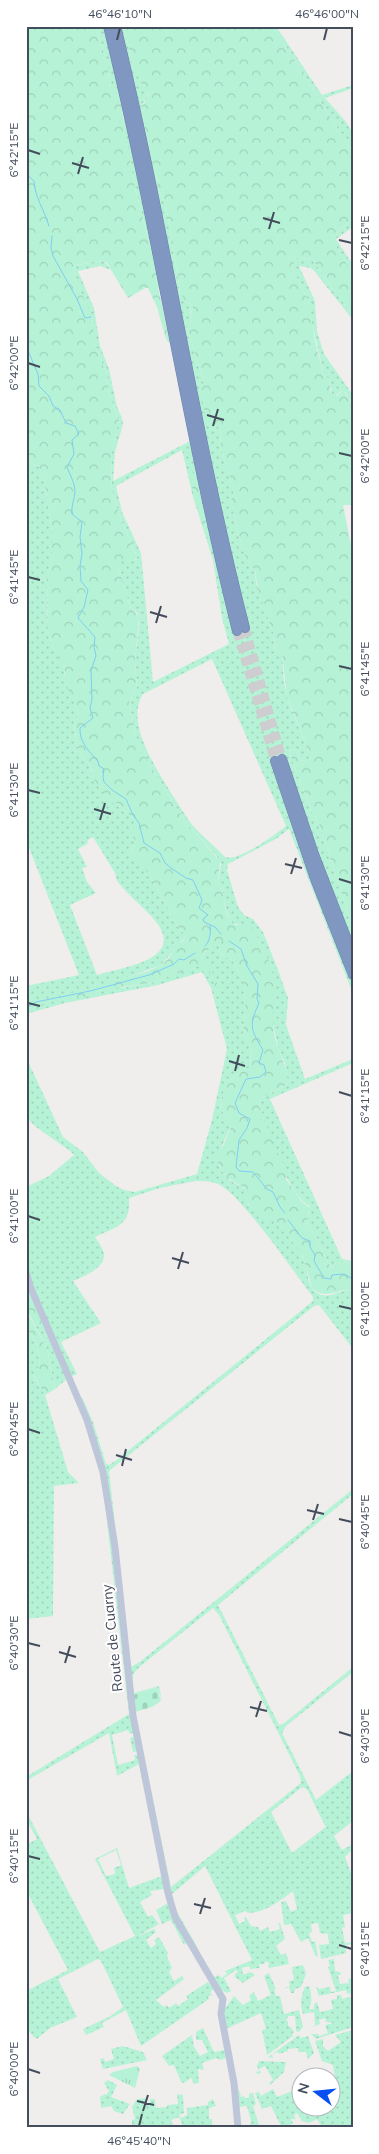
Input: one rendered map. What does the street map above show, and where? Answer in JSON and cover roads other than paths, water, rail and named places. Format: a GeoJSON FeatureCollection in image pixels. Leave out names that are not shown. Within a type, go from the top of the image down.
{"type":"FeatureCollection","features":[{"type":"Feature","properties":{"kind":"highway"},"geometry":{"type":"LineString","coordinates":[[108,26],[147,204],[201,471],[241,629],[160,228],[116,26]]}},
{"type":"Feature","properties":{"kind":"highway"},"geometry":{"type":"LineString","coordinates":[[353,954],[278,760],[315,878],[353,975]]}},
{"type":"Feature","properties":{"kind":"street","name":"Route de Cuarny"},"geometry":{"type":"LineString","coordinates":[[26,1272],[30,1286],[88,1420],[103,1472],[115,1547],[133,1716],[170,1901],[175,1917],[223,1999],[221,2014],[231,2064],[238,2128]]}},
{"type":"Feature","properties":{"kind":"waterway"},"geometry":{"type":"LineString","coordinates":[[26,174],[34,181],[38,198],[49,226]]}},
{"type":"Feature","properties":{"kind":"waterway"},"geometry":{"type":"LineString","coordinates":[[52,236],[51,248],[53,256],[77,299],[85,318],[91,317]]}},
{"type":"Feature","properties":{"kind":"waterway"},"geometry":{"type":"LineString","coordinates":[[26,346],[38,374],[39,386],[49,396],[53,406],[60,410],[66,423],[75,426],[79,434],[72,440],[74,454],[67,467],[75,490],[72,514],[82,522],[80,537],[82,554],[80,566],[81,581],[88,590],[84,607],[78,618],[95,637],[94,647],[96,656],[91,670],[92,699],[90,708],[93,718],[80,728],[81,737],[88,750],[98,761],[99,766],[104,769],[104,782],[126,799],[139,823],[144,843],[160,853],[165,863],[171,868],[186,878],[193,880],[202,900],[199,908],[208,915],[203,919],[204,922],[215,927],[221,934]]}},
{"type":"Feature","properties":{"kind":"waterway"},"geometry":{"type":"LineString","coordinates":[[205,946],[210,937],[210,926]]}},
{"type":"Feature","properties":{"kind":"waterway"},"geometry":{"type":"LineString","coordinates":[[229,941],[241,949],[247,966],[258,984],[257,999],[259,1003],[252,1027],[255,1037],[263,1050],[259,1063],[264,1065],[266,1072],[260,1077],[246,1079],[235,1103],[239,1113],[250,1119],[247,1128],[239,1140],[236,1167],[239,1171],[253,1172],[267,1189],[273,1192],[285,1213]]}},
{"type":"Feature","properties":{"kind":"waterway"},"geometry":{"type":"LineString","coordinates":[[26,1008],[36,1002],[90,991],[149,975],[174,964],[179,959],[184,960],[195,953]]}},
{"type":"Feature","properties":{"kind":"waterway"},"geometry":{"type":"LineString","coordinates":[[288,1220],[302,1238],[310,1241],[310,1247],[315,1255],[314,1261],[324,1278],[331,1279],[332,1275],[344,1274],[351,1278]]}},
{"type":"Feature","properties":{"kind":"tunnel"},"geometry":{"type":"LineString","coordinates":[[245,628],[282,759]]}},
{"type":"Feature","properties":{"kind":"tunnel"},"geometry":{"type":"LineString","coordinates":[[237,631],[275,761]]}}]}
